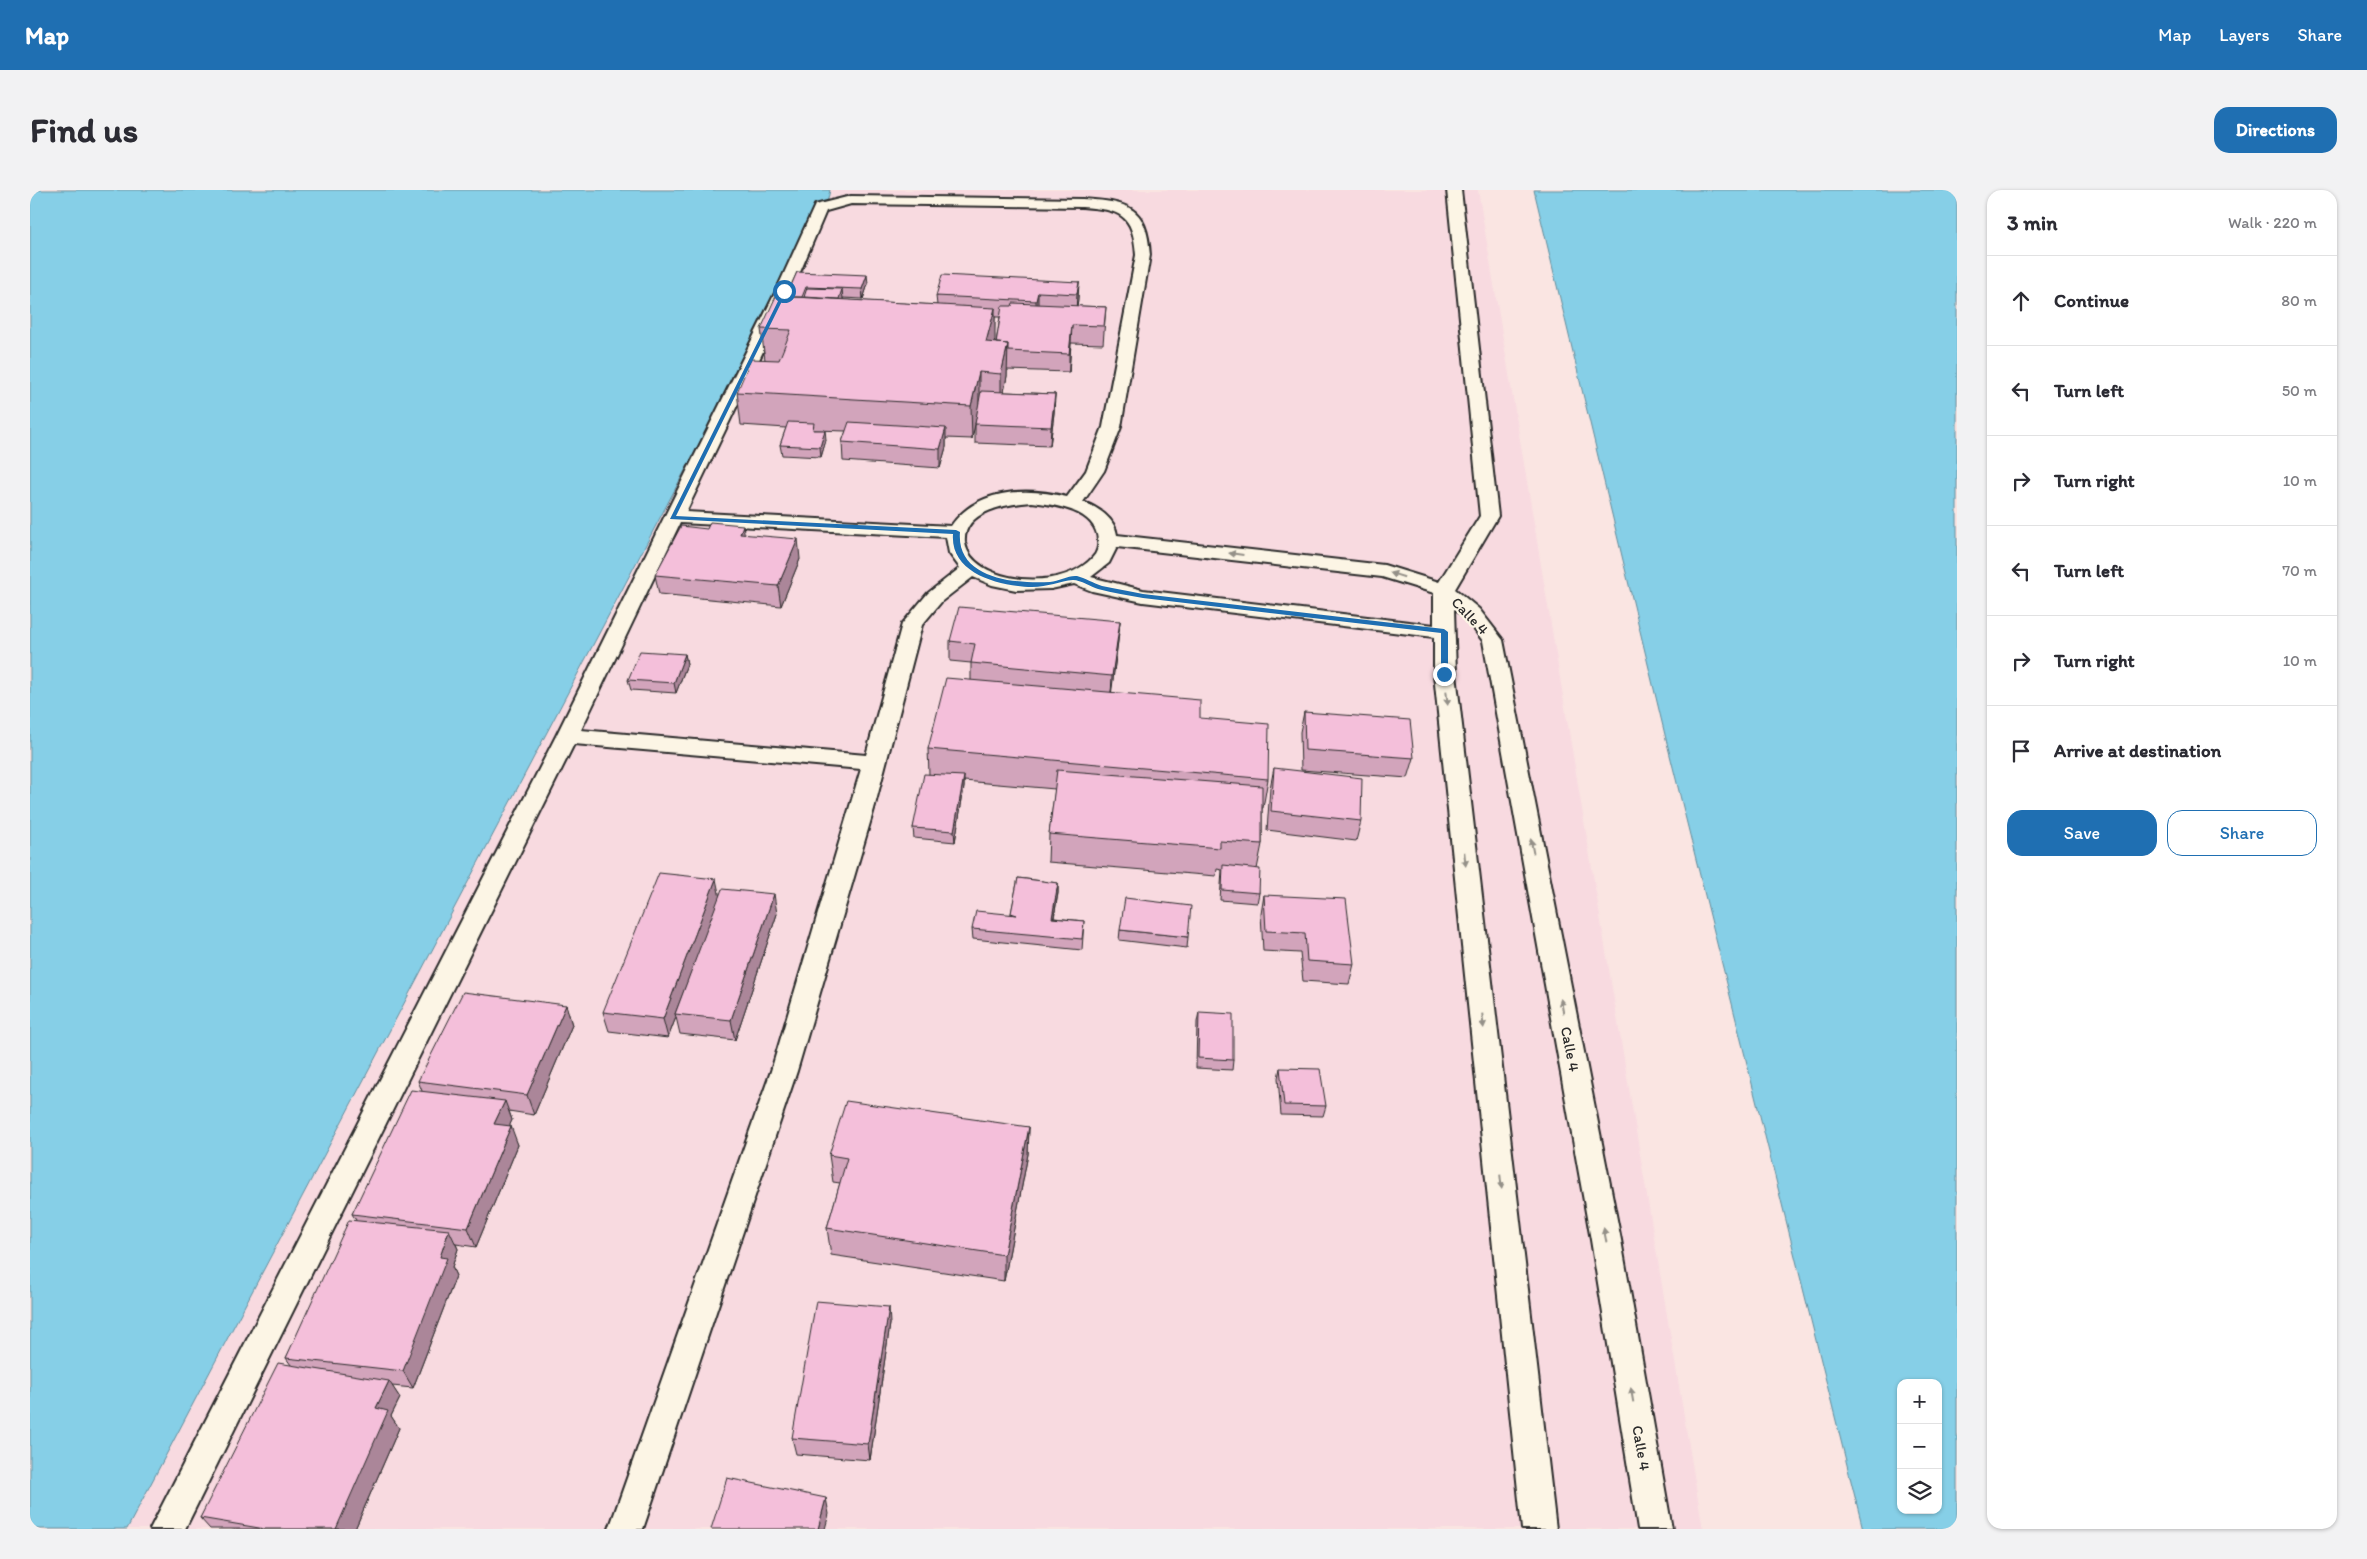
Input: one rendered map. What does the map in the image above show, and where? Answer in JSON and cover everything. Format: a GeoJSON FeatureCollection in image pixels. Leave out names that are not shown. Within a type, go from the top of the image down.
{"type":"FeatureCollection","features":[{"type":"Feature","properties":{"kind":"lane"},"geometry":{"type":"LineString","coordinates":[[1454,190],[1489,516],[1444,590],[1444,674],[1538,1529]]}},
{"type":"Feature","properties":{"kind":"lane"},"geometry":{"type":"LineString","coordinates":[[167,1529],[567,736],[672,517],[784,291],[820,208],[851,200],[1082,203],[1118,208],[1130,213],[1138,221],[1143,236],[1143,255],[1112,427],[1095,471],[1072,504]]}},
{"type":"Feature","properties":{"kind":"lane"},"geometry":{"type":"LineString","coordinates":[[1032,496],[1053,498],[1072,504],[1098,519],[1106,529],[1109,540],[1108,551],[1100,561],[1090,570],[1075,578],[1054,584],[1017,583],[989,577],[972,568],[961,557],[955,545],[956,532],[963,520],[975,510],[992,502],[1032,496]]}},
{"type":"Feature","properties":{"kind":"lane"},"geometry":{"type":"LineString","coordinates":[[672,517],[956,532]]}},
{"type":"Feature","properties":{"kind":"lane"},"geometry":{"type":"LineString","coordinates":[[1109,540],[1384,571],[1444,590]]}},
{"type":"Feature","properties":{"kind":"lane"},"geometry":{"type":"LineString","coordinates":[[626,1529],[784,1071],[875,763],[912,624],[935,597],[972,568]]}},
{"type":"Feature","properties":{"kind":"lane"},"geometry":{"type":"LineString","coordinates":[[1075,578],[1099,587],[1143,596],[1444,632]]}},
{"type":"Feature","properties":{"kind":"lane","name":"Calle 4"},"geometry":{"type":"LineString","coordinates":[[1444,590],[1472,613],[1493,640],[1604,1230],[1655,1529]]}},
{"type":"Feature","properties":{"kind":"lane"},"geometry":{"type":"LineString","coordinates":[[567,736],[875,763]]}},
{"type":"Feature","properties":{"kind":"shaded area"},"geometry":{"type":"Polygon","coordinates":[[[830,190],[1478,190],[1703,1529],[127,1529],[828,199],[830,190]]]}},
{"type":"Feature","properties":{"kind":"water"},"geometry":{"type":"Polygon","coordinates":[[[30,190],[830,190],[828,199],[127,1529],[30,1529],[30,190]]]}},
{"type":"Feature","properties":{"kind":"water"},"geometry":{"type":"Polygon","coordinates":[[[1534,190],[1957,190],[1957,1529],[1863,1529],[1666,739],[1534,190]]]}},
{"type":"Feature","properties":{"kind":"building"},"geometry":{"type":"Polygon","coordinates":[[[797,272],[867,275],[862,289],[806,287],[802,297],[786,297],[797,272]]]}},
{"type":"Feature","properties":{"kind":"building"},"geometry":{"type":"Polygon","coordinates":[[[942,275],[1079,282],[1077,294],[1038,292],[1036,301],[936,296],[942,275]]]}},
{"type":"Feature","properties":{"kind":"building"},"geometry":{"type":"Polygon","coordinates":[[[807,288],[842,289],[839,299],[804,297],[807,288]]]}},
{"type":"Feature","properties":{"kind":"building"},"geometry":{"type":"Polygon","coordinates":[[[776,296],[995,308],[986,342],[1008,344],[1001,374],[979,372],[971,406],[737,392],[751,359],[779,360],[791,330],[761,329],[776,296]]]}},
{"type":"Feature","properties":{"kind":"building"},"geometry":{"type":"Polygon","coordinates":[[[1013,303],[1106,307],[1104,326],[1072,325],[1069,354],[1008,351],[1008,344],[996,343],[1002,306],[1012,306],[1013,303]]]}},
{"type":"Feature","properties":{"kind":"building"},"geometry":{"type":"Polygon","coordinates":[[[981,391],[1055,394],[1051,427],[975,424],[981,391]]]}},
{"type":"Feature","properties":{"kind":"building"},"geometry":{"type":"Polygon","coordinates":[[[788,422],[814,423],[813,430],[825,430],[820,447],[780,445],[788,422]]]}},
{"type":"Feature","properties":{"kind":"building"},"geometry":{"type":"Polygon","coordinates":[[[849,422],[946,428],[940,449],[842,442],[849,422]]]}},
{"type":"Feature","properties":{"kind":"building"},"geometry":{"type":"Polygon","coordinates":[[[710,522],[743,525],[740,534],[798,539],[778,586],[655,575],[681,526],[707,529],[710,522]]]}},
{"type":"Feature","properties":{"kind":"building"},"geometry":{"type":"Polygon","coordinates":[[[959,607],[1120,621],[1112,676],[971,663],[975,644],[950,641],[959,607]]]}},
{"type":"Feature","properties":{"kind":"building"},"geometry":{"type":"Polygon","coordinates":[[[640,651],[685,654],[674,683],[628,680],[640,651]]]}},
{"type":"Feature","properties":{"kind":"building"},"geometry":{"type":"Polygon","coordinates":[[[946,678],[1200,700],[1200,718],[1269,724],[1268,779],[928,749],[946,678]]]}},
{"type":"Feature","properties":{"kind":"building"},"geometry":{"type":"Polygon","coordinates":[[[1304,712],[1410,720],[1414,758],[1305,750],[1304,712]]]}},
{"type":"Feature","properties":{"kind":"building"},"geometry":{"type":"Polygon","coordinates":[[[1274,768],[1362,778],[1361,821],[1271,811],[1274,768]]]}},
{"type":"Feature","properties":{"kind":"building"},"geometry":{"type":"Polygon","coordinates":[[[1057,770],[1262,786],[1262,844],[1220,841],[1220,848],[1049,834],[1057,770]]]}},
{"type":"Feature","properties":{"kind":"building"},"geometry":{"type":"Polygon","coordinates":[[[924,774],[964,776],[954,831],[913,828],[924,774]]]}},
{"type":"Feature","properties":{"kind":"building"},"geometry":{"type":"Polygon","coordinates":[[[1223,865],[1260,869],[1259,893],[1222,890],[1223,865]]]}},
{"type":"Feature","properties":{"kind":"building"},"geometry":{"type":"Polygon","coordinates":[[[659,873],[716,879],[663,1019],[603,1012],[659,873]]]}},
{"type":"Feature","properties":{"kind":"building"},"geometry":{"type":"Polygon","coordinates":[[[1018,878],[1058,883],[1052,918],[1084,921],[1082,939],[972,929],[976,911],[1017,915],[1011,913],[1018,878]]]}},
{"type":"Feature","properties":{"kind":"building"},"geometry":{"type":"Polygon","coordinates":[[[722,889],[774,894],[731,1020],[675,1014],[722,889]]]}},
{"type":"Feature","properties":{"kind":"building"},"geometry":{"type":"Polygon","coordinates":[[[1264,895],[1346,899],[1354,964],[1307,961],[1305,933],[1266,931],[1264,895]]]}},
{"type":"Feature","properties":{"kind":"building"},"geometry":{"type":"Polygon","coordinates":[[[1125,898],[1191,906],[1188,937],[1120,930],[1125,898]]]}},
{"type":"Feature","properties":{"kind":"building"},"geometry":{"type":"Polygon","coordinates":[[[463,992],[566,1005],[527,1095],[418,1081],[463,992]]]}},
{"type":"Feature","properties":{"kind":"building"},"geometry":{"type":"Polygon","coordinates":[[[1199,1012],[1233,1014],[1233,1060],[1198,1058],[1199,1012]]]}},
{"type":"Feature","properties":{"kind":"building"},"geometry":{"type":"Polygon","coordinates":[[[1280,1068],[1320,1069],[1326,1106],[1284,1105],[1280,1068]]]}},
{"type":"Feature","properties":{"kind":"building"},"geometry":{"type":"Polygon","coordinates":[[[411,1090],[505,1101],[494,1124],[511,1126],[468,1228],[352,1214],[411,1090]]]}},
{"type":"Feature","properties":{"kind":"building"},"geometry":{"type":"Polygon","coordinates":[[[846,1101],[1029,1127],[1004,1255],[827,1228],[847,1158],[829,1155],[846,1101]]]}},
{"type":"Feature","properties":{"kind":"building"},"geometry":{"type":"Polygon","coordinates":[[[349,1220],[449,1230],[440,1257],[447,1258],[403,1371],[286,1358],[349,1220]]]}},
{"type":"Feature","properties":{"kind":"building"},"geometry":{"type":"Polygon","coordinates":[[[816,1301],[889,1307],[868,1444],[792,1438],[816,1301]]]}},
{"type":"Feature","properties":{"kind":"building"},"geometry":{"type":"Polygon","coordinates":[[[278,1363],[389,1381],[376,1408],[388,1411],[336,1529],[265,1529],[200,1518],[278,1363]]]}},
{"type":"Feature","properties":{"kind":"building"},"geometry":{"type":"Polygon","coordinates":[[[727,1478],[826,1498],[818,1529],[711,1529],[727,1478]]]}},
{"type":"Feature","properties":{"kind":"route"},"geometry":{"type":"LineString","coordinates":[[784,291],[672,517],[956,532],[955,545],[961,557],[972,568],[989,577],[1009,583],[1054,584],[1075,578],[1099,587],[1143,596],[1444,632],[1444,674]]}}]}
